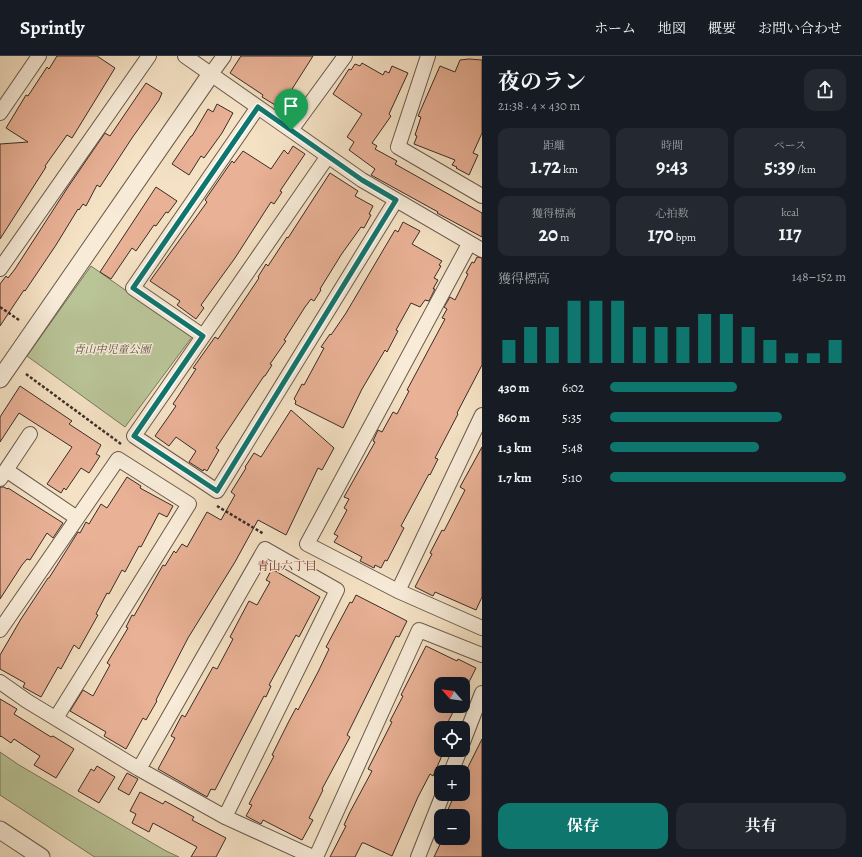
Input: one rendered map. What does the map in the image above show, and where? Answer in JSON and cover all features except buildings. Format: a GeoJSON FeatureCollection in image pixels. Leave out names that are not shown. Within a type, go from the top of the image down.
{"type":"FeatureCollection","features":[{"type":"Feature","properties":{"kind":"street"},"geometry":{"type":"LineString","coordinates":[[0,113],[39,56]]}},
{"type":"Feature","properties":{"kind":"street"},"geometry":{"type":"LineString","coordinates":[[0,269],[149,56]]}},
{"type":"Feature","properties":{"kind":"street"},"geometry":{"type":"LineString","coordinates":[[185,56],[362,180],[469,244],[482,250]]}},
{"type":"Feature","properties":{"kind":"street"},"geometry":{"type":"LineString","coordinates":[[0,379],[224,56]]}},
{"type":"Feature","properties":{"kind":"street"},"geometry":{"type":"LineString","coordinates":[[291,130],[345,56]]}},
{"type":"Feature","properties":{"kind":"street"},"geometry":{"type":"LineString","coordinates":[[428,56],[398,147],[481,192]]}},
{"type":"Feature","properties":{"kind":"street"},"geometry":{"type":"LineString","coordinates":[[203,336],[133,288],[258,107]]}},
{"type":"Feature","properties":{"kind":"street"},"geometry":{"type":"LineString","coordinates":[[328,156],[134,436],[217,491],[396,200]]}},
{"type":"Feature","properties":{"kind":"street"},"geometry":{"type":"LineString","coordinates":[[469,244],[307,544],[398,591],[482,628]]}},
{"type":"Feature","properties":{"kind":"street"},"geometry":{"type":"LineString","coordinates":[[398,591],[482,415]]}},
{"type":"Feature","properties":{"kind":"street"},"geometry":{"type":"LineString","coordinates":[[30,434],[3,474],[77,518]]}},
{"type":"Feature","properties":{"kind":"street"},"geometry":{"type":"LineString","coordinates":[[0,630],[118,459],[189,504],[56,718]]}},
{"type":"Feature","properties":{"kind":"street"},"geometry":{"type":"LineString","coordinates":[[139,769],[265,550],[296,566],[337,590],[225,817]]}},
{"type":"Feature","properties":{"kind":"street"},"geometry":{"type":"LineString","coordinates":[[0,682],[27,701],[139,769],[225,817],[315,857],[419,630],[482,655]]}},
{"type":"Feature","properties":{"kind":"street"},"geometry":{"type":"LineString","coordinates":[[470,724],[482,694]]}},
{"type":"Feature","properties":{"kind":"street"},"geometry":{"type":"LineString","coordinates":[[418,857],[440,801]]}},
{"type":"Feature","properties":{"kind":"street"},"geometry":{"type":"LineString","coordinates":[[0,830],[41,857]]}},
{"type":"Feature","properties":{"kind":"path"},"geometry":{"type":"LineString","coordinates":[[0,307],[19,320]]}},
{"type":"Feature","properties":{"kind":"path"},"geometry":{"type":"LineString","coordinates":[[26,374],[126,448]]}},
{"type":"Feature","properties":{"kind":"path"},"geometry":{"type":"LineString","coordinates":[[211,502],[266,535]]}},
{"type":"Feature","properties":{"kind":"green space","name":"青山中児童公園"},"geometry":{"type":"Polygon","coordinates":[[[91,266],[192,337],[125,427],[27,356],[91,266]]]}},
{"type":"Feature","properties":{"kind":"green space"},"geometry":{"type":"Polygon","coordinates":[[[0,752],[19,765],[166,851],[179,857],[93,856],[0,795],[0,752]]]}},
{"type":"Feature","properties":{"kind":"district","name":"青山六丁目"},"geometry":{"type":"Point","coordinates":[287,566]}},
{"type":"Feature","properties":{"kind":"route"},"geometry":{"type":"LineString","coordinates":[[258,107],[291,130],[362,180],[396,200],[217,491],[134,436],[203,336],[133,288],[258,107]]}}]}
